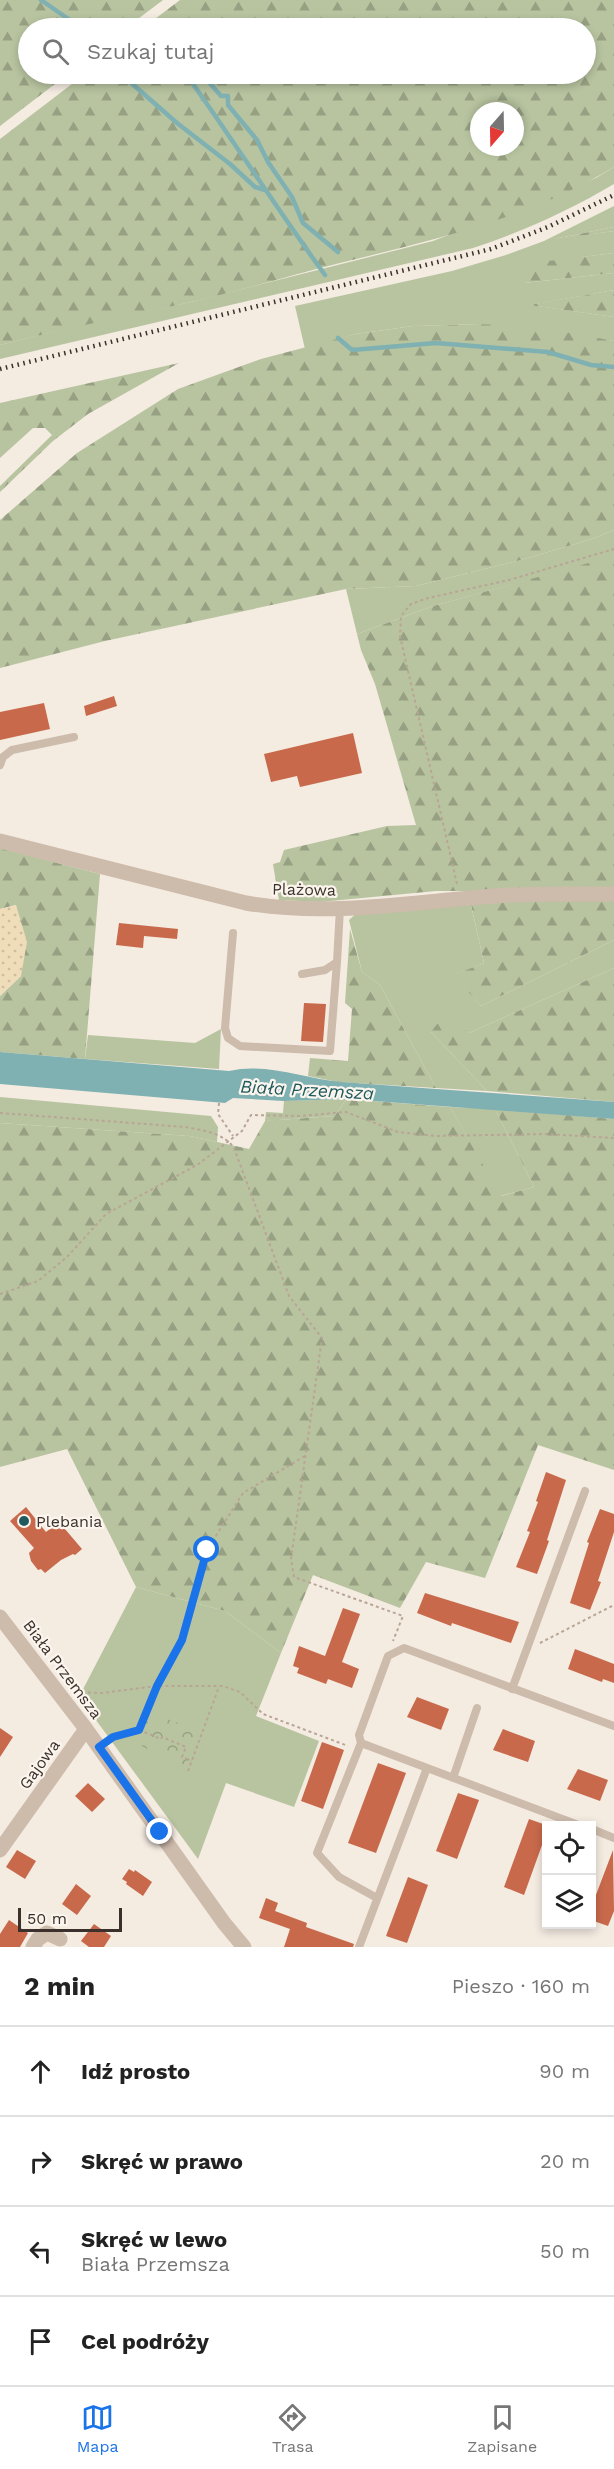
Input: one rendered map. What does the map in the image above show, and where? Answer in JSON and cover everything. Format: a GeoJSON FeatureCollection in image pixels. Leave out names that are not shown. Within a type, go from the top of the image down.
{"type":"FeatureCollection","features":[{"type":"Feature","properties":{"kind":"street","name":"Plażowa"},"geometry":{"type":"LineString","coordinates":[[0,841],[277,909],[340,908],[497,896],[614,894]]}},
{"type":"Feature","properties":{"kind":"street","name":"Biała Przemsza"},"geometry":{"type":"LineString","coordinates":[[0,1617],[86,1729],[224,1923],[244,1947]]}},
{"type":"Feature","properties":{"kind":"street","name":"Gajowa"},"geometry":{"type":"LineString","coordinates":[[0,1850],[86,1729]]}},
{"type":"Feature","properties":{"kind":"street"},"geometry":{"type":"LineString","coordinates":[[33,1947],[47,1933],[60,1939]]}},
{"type":"Feature","properties":{"kind":"lane"},"geometry":{"type":"LineString","coordinates":[[0,765],[3,757],[12,750],[74,737]]}},
{"type":"Feature","properties":{"kind":"lane"},"geometry":{"type":"LineString","coordinates":[[233,933],[225,1028],[228,1038],[240,1046],[330,1051],[340,908]]}},
{"type":"Feature","properties":{"kind":"lane"},"geometry":{"type":"LineString","coordinates":[[302,974],[325,970],[337,962]]}},
{"type":"Feature","properties":{"kind":"lane"},"geometry":{"type":"LineString","coordinates":[[512,1689],[585,1491]]}},
{"type":"Feature","properties":{"kind":"lane"},"geometry":{"type":"LineString","coordinates":[[377,1898],[339,1877],[317,1852],[360,1747],[359,1734],[388,1656],[404,1648],[614,1726]]}},
{"type":"Feature","properties":{"kind":"lane"},"geometry":{"type":"LineString","coordinates":[[453,1778],[477,1708]]}},
{"type":"Feature","properties":{"kind":"lane"},"geometry":{"type":"LineString","coordinates":[[360,1747],[427,1768],[568,1821]]}},
{"type":"Feature","properties":{"kind":"lane"},"geometry":{"type":"LineString","coordinates":[[359,1947],[427,1768]]}},
{"type":"Feature","properties":{"kind":"lane"},"geometry":{"type":"LineString","coordinates":[[596,1831],[614,1838]]}},
{"type":"Feature","properties":{"kind":"path"},"geometry":{"type":"LineString","coordinates":[[460,899],[400,636],[401,616],[411,604],[428,598],[509,580],[614,549]]}},
{"type":"Feature","properties":{"kind":"path"},"geometry":{"type":"LineString","coordinates":[[219,1103],[218,1114],[233,1136]]}},
{"type":"Feature","properties":{"kind":"path"},"geometry":{"type":"LineString","coordinates":[[0,1294],[38,1281],[67,1257],[106,1214],[197,1164],[228,1139],[242,1131],[251,1115],[298,1116],[346,1112],[398,1132],[436,1136],[546,1134],[614,1138]]}},
{"type":"Feature","properties":{"kind":"path"},"geometry":{"type":"LineString","coordinates":[[0,1113],[185,1127],[228,1139],[234,1148],[289,1296],[322,1338],[291,1559],[294,1577],[403,1616],[388,1656]]}},
{"type":"Feature","properties":{"kind":"path"},"geometry":{"type":"LineString","coordinates":[[139,1730],[157,1686],[182,1640],[207,1550],[243,1493],[305,1456]]}},
{"type":"Feature","properties":{"kind":"path"},"geometry":{"type":"LineString","coordinates":[[526,1650],[614,1605]]}},
{"type":"Feature","properties":{"kind":"path"},"geometry":{"type":"LineString","coordinates":[[76,1700],[69,1691],[102,1693],[157,1686],[219,1686],[240,1692],[263,1714],[360,1747]]}},
{"type":"Feature","properties":{"kind":"path"},"geometry":{"type":"LineString","coordinates":[[188,1771],[219,1686]]}},
{"type":"Feature","properties":{"kind":"path"},"geometry":{"type":"LineString","coordinates":[[99,1747],[113,1737],[139,1730],[183,1745],[186,1747],[182,1757],[191,1761]]}},
{"type":"Feature","properties":{"kind":"green space"},"geometry":{"type":"Polygon","coordinates":[[[0,0],[163,0],[139,18],[18,18],[18,84],[55,84],[0,126],[0,0]]]}},
{"type":"Feature","properties":{"kind":"green space"},"geometry":{"type":"Polygon","coordinates":[[[180,0],[614,0],[614,167],[548,201],[479,226],[209,298],[0,345],[0,139],[72,84],[596,84],[596,18],[156,18],[180,0]]]}},
{"type":"Feature","properties":{"kind":"green space"},"geometry":{"type":"Polygon","coordinates":[[[614,167],[614,184],[545,220],[473,248],[0,359],[0,345],[88,323],[191,302],[433,241],[596,178],[614,167]]]}},
{"type":"Feature","properties":{"kind":"green space"},"geometry":{"type":"Polygon","coordinates":[[[614,206],[614,227],[554,239],[614,231],[614,253],[582,257],[524,283],[614,273],[614,290],[531,305],[614,317],[614,341],[478,324],[413,326],[356,334],[305,349],[295,306],[452,271],[506,255],[544,241],[614,206]]]}},
{"type":"Feature","properties":{"kind":"green space"},"geometry":{"type":"Polygon","coordinates":[[[614,227],[614,231],[544,241],[614,227]]]}},
{"type":"Feature","properties":{"kind":"green space"},"geometry":{"type":"Polygon","coordinates":[[[614,253],[614,273],[524,283],[520,272],[540,262],[614,253]]]}},
{"type":"Feature","properties":{"kind":"green space"},"geometry":{"type":"Polygon","coordinates":[[[614,290],[614,317],[529,305],[614,290]]]}},
{"type":"Feature","properties":{"kind":"green space"},"geometry":{"type":"Polygon","coordinates":[[[478,324],[538,327],[614,341],[614,530],[592,539],[521,560],[416,586],[346,589],[105,641],[0,668],[0,520],[77,453],[178,389],[261,359],[356,334],[413,326],[478,324]]]}},
{"type":"Feature","properties":{"kind":"green space"},"geometry":{"type":"Polygon","coordinates":[[[179,363],[88,414],[53,441],[0,492],[0,486],[52,435],[45,428],[33,428],[0,458],[0,403],[179,363]]]}},
{"type":"Feature","properties":{"kind":"green space"},"geometry":{"type":"Polygon","coordinates":[[[614,530],[614,556],[610,558],[433,606],[357,634],[346,589],[416,586],[521,560],[592,539],[614,530]]]}},
{"type":"Feature","properties":{"kind":"green space"},"geometry":{"type":"Polygon","coordinates":[[[614,556],[614,940],[481,1006],[453,975],[484,963],[468,891],[436,891],[320,902],[279,900],[273,864],[280,862],[284,850],[387,826],[416,825],[375,684],[357,634],[433,606],[614,556]]]}},
{"type":"Feature","properties":{"kind":"green space"},"geometry":{"type":"Polygon","coordinates":[[[0,848],[100,874],[85,1059],[0,1052],[0,996],[21,976],[16,905],[0,909],[0,848]]]}},
{"type":"Feature","properties":{"kind":"green space"},"geometry":{"type":"Polygon","coordinates":[[[471,905],[484,963],[454,975],[481,1006],[614,940],[614,968],[469,1033],[431,1032],[487,1091],[436,1088],[380,985],[362,972],[349,920],[358,912],[471,905]]]}},
{"type":"Feature","properties":{"kind":"green space"},"geometry":{"type":"Polygon","coordinates":[[[350,929],[362,972],[380,985],[436,1088],[338,1082],[308,1076],[310,1058],[348,1061],[352,1009],[345,1003],[350,929]]]}},
{"type":"Feature","properties":{"kind":"green space"},"geometry":{"type":"Polygon","coordinates":[[[614,968],[614,1102],[487,1091],[431,1032],[444,1015],[469,1033],[614,968]]]}},
{"type":"Feature","properties":{"kind":"green space"},"geometry":{"type":"Polygon","coordinates":[[[221,1029],[219,1069],[85,1059],[88,1035],[195,1043],[221,1029]]]}},
{"type":"Feature","properties":{"kind":"green space"},"geometry":{"type":"Polygon","coordinates":[[[0,1097],[211,1116],[218,1127],[217,1142],[190,1136],[0,1123],[0,1097]]]}},
{"type":"Feature","properties":{"kind":"green space"},"geometry":{"type":"Polygon","coordinates":[[[347,1099],[334,1116],[265,1121],[266,1112],[283,1113],[284,1101],[347,1099]]]}},
{"type":"Feature","properties":{"kind":"green space"},"geometry":{"type":"Polygon","coordinates":[[[347,1099],[450,1107],[501,1196],[534,1187],[495,1109],[614,1119],[614,1470],[538,1445],[485,1578],[426,1562],[400,1608],[313,1575],[281,1653],[225,1611],[136,1587],[67,1449],[0,1467],[0,1123],[190,1136],[249,1149],[265,1121],[334,1116],[347,1099]]]}},
{"type":"Feature","properties":{"kind":"green space"},"geometry":{"type":"Polygon","coordinates":[[[450,1107],[495,1109],[534,1187],[500,1196],[450,1107]]]}},
{"type":"Feature","properties":{"kind":"green space"},"geometry":{"type":"Polygon","coordinates":[[[136,1587],[225,1611],[281,1653],[256,1716],[319,1741],[294,1807],[226,1783],[198,1859],[79,1697],[136,1587]]]}},
{"type":"Feature","properties":{"kind":"green space"},"geometry":{"type":"Polygon","coordinates":[[[149,1712],[200,1731],[185,1771],[137,1743],[149,1712]]]}},
{"type":"Feature","properties":{"kind":"sand"},"geometry":{"type":"Polygon","coordinates":[[[16,905],[27,942],[21,976],[0,996],[0,909],[16,905]]]}},
{"type":"Feature","properties":{"kind":"water"},"geometry":{"type":"Polygon","coordinates":[[[0,1052],[229,1071],[257,1068],[342,1082],[614,1102],[614,1119],[347,1099],[284,1101],[233,1098],[225,1103],[0,1084],[0,1052]]]}},
{"type":"Feature","properties":{"kind":"building"},"geometry":{"type":"Polygon","coordinates":[[[114,696],[117,706],[86,716],[84,706],[114,696]]]}},
{"type":"Feature","properties":{"kind":"building"},"geometry":{"type":"Polygon","coordinates":[[[44,703],[50,729],[0,740],[0,712],[44,703]]]}},
{"type":"Feature","properties":{"kind":"building"},"geometry":{"type":"Polygon","coordinates":[[[353,733],[362,773],[300,787],[297,776],[271,782],[264,754],[353,733]]]}},
{"type":"Feature","properties":{"kind":"building"},"geometry":{"type":"Polygon","coordinates":[[[119,923],[178,929],[177,939],[144,936],[143,948],[116,945],[119,923]]]}},
{"type":"Feature","properties":{"kind":"building"},"geometry":{"type":"Polygon","coordinates":[[[304,1003],[326,1004],[323,1042],[301,1041],[304,1003]]]}},
{"type":"Feature","properties":{"kind":"building"},"geometry":{"type":"Polygon","coordinates":[[[546,1472],[566,1480],[537,1574],[516,1567],[530,1532],[527,1531],[546,1472]]]}},
{"type":"Feature","properties":{"kind":"building"},"geometry":{"type":"Polygon","coordinates":[[[26,1507],[46,1532],[59,1522],[82,1549],[75,1555],[61,1560],[45,1573],[41,1569],[38,1570],[31,1561],[29,1553],[34,1548],[10,1521],[26,1507]]]}},
{"type":"Feature","properties":{"kind":"building"},"geometry":{"type":"Polygon","coordinates":[[[600,1509],[614,1514],[614,1532],[598,1581],[601,1582],[590,1610],[570,1603],[589,1543],[587,1542],[600,1509]]]}},
{"type":"Feature","properties":{"kind":"building"},"geometry":{"type":"Polygon","coordinates":[[[425,1593],[519,1622],[511,1643],[452,1623],[451,1626],[417,1613],[425,1593]]]}},
{"type":"Feature","properties":{"kind":"building"},"geometry":{"type":"Polygon","coordinates":[[[343,1608],[360,1614],[342,1662],[359,1669],[352,1688],[328,1679],[326,1684],[297,1673],[299,1668],[293,1666],[299,1646],[325,1656],[343,1608]]]}},
{"type":"Feature","properties":{"kind":"building"},"geometry":{"type":"Polygon","coordinates":[[[575,1649],[614,1664],[614,1683],[603,1679],[602,1682],[568,1669],[575,1649]]]}},
{"type":"Feature","properties":{"kind":"building"},"geometry":{"type":"Polygon","coordinates":[[[417,1697],[449,1709],[441,1730],[407,1717],[417,1697]]]}},
{"type":"Feature","properties":{"kind":"building"},"geometry":{"type":"Polygon","coordinates":[[[0,1728],[13,1737],[0,1757],[0,1728]]]}},
{"type":"Feature","properties":{"kind":"building"},"geometry":{"type":"Polygon","coordinates":[[[503,1729],[535,1741],[528,1762],[493,1750],[503,1729]]]}},
{"type":"Feature","properties":{"kind":"building"},"geometry":{"type":"Polygon","coordinates":[[[322,1742],[344,1750],[323,1809],[301,1801],[322,1742]]]}},
{"type":"Feature","properties":{"kind":"building"},"geometry":{"type":"Polygon","coordinates":[[[378,1763],[406,1773],[376,1853],[348,1843],[378,1763]]]}},
{"type":"Feature","properties":{"kind":"building"},"geometry":{"type":"Polygon","coordinates":[[[578,1769],[608,1780],[600,1801],[567,1789],[578,1769]]]}},
{"type":"Feature","properties":{"kind":"building"},"geometry":{"type":"Polygon","coordinates":[[[88,1783],[105,1799],[92,1812],[75,1796],[88,1783]]]}},
{"type":"Feature","properties":{"kind":"building"},"geometry":{"type":"Polygon","coordinates":[[[458,1793],[479,1800],[457,1859],[436,1851],[458,1793]]]}},
{"type":"Feature","properties":{"kind":"building"},"geometry":{"type":"Polygon","coordinates":[[[529,1819],[542,1824],[542,1845],[524,1895],[504,1887],[529,1819]]]}},
{"type":"Feature","properties":{"kind":"building"},"geometry":{"type":"Polygon","coordinates":[[[17,1850],[36,1861],[25,1879],[6,1867],[17,1850]]]}},
{"type":"Feature","properties":{"kind":"building"},"geometry":{"type":"Polygon","coordinates":[[[613,1850],[614,1911],[608,1926],[596,1922],[596,1895],[613,1850]]]}},
{"type":"Feature","properties":{"kind":"building"},"geometry":{"type":"Polygon","coordinates":[[[129,1869],[134,1872],[135,1870],[152,1882],[143,1896],[122,1879],[129,1869]]]}},
{"type":"Feature","properties":{"kind":"building"},"geometry":{"type":"Polygon","coordinates":[[[408,1877],[428,1885],[407,1943],[386,1936],[408,1877]]]}},
{"type":"Feature","properties":{"kind":"building"},"geometry":{"type":"Polygon","coordinates":[[[76,1884],[91,1896],[77,1915],[62,1904],[76,1884]]]}},
{"type":"Feature","properties":{"kind":"building"},"geometry":{"type":"Polygon","coordinates":[[[266,1898],[278,1903],[275,1911],[307,1923],[306,1927],[354,1944],[353,1947],[284,1947],[290,1929],[259,1918],[266,1898]]]}},
{"type":"Feature","properties":{"kind":"building"},"geometry":{"type":"Polygon","coordinates":[[[9,1920],[28,1933],[20,1947],[0,1947],[0,1934],[9,1920]]]}},
{"type":"Feature","properties":{"kind":"building"},"geometry":{"type":"Polygon","coordinates":[[[94,1924],[111,1936],[104,1947],[89,1947],[81,1941],[94,1924]]]}},
{"type":"Feature","properties":{"kind":"waterway"},"geometry":{"type":"LineString","coordinates":[[41,0],[67,18]]}},
{"type":"Feature","properties":{"kind":"waterway"},"geometry":{"type":"LineString","coordinates":[[132,84],[255,187],[265,190]]}},
{"type":"Feature","properties":{"kind":"waterway"},"geometry":{"type":"LineString","coordinates":[[193,84],[325,275]]}},
{"type":"Feature","properties":{"kind":"waterway"},"geometry":{"type":"LineString","coordinates":[[211,84],[221,96],[228,96],[228,105],[257,140],[268,162],[292,197],[303,223],[338,252]]}},
{"type":"Feature","properties":{"kind":"waterway"},"geometry":{"type":"LineString","coordinates":[[338,338],[352,350],[436,343],[548,352],[591,365],[614,367]]}},
{"type":"Feature","properties":{"kind":"railway"},"geometry":{"type":"LineString","coordinates":[[0,369],[491,249],[548,227],[614,195]]}},
{"type":"Feature","properties":{"kind":"place","name":"Plebania"},"geometry":{"type":"Point","coordinates":[24,1521]}},
{"type":"Feature","properties":{"kind":"route"},"geometry":{"type":"LineString","coordinates":[[160,1832],[99,1747],[113,1737],[139,1730],[157,1686],[182,1640],[207,1550]]}}]}
